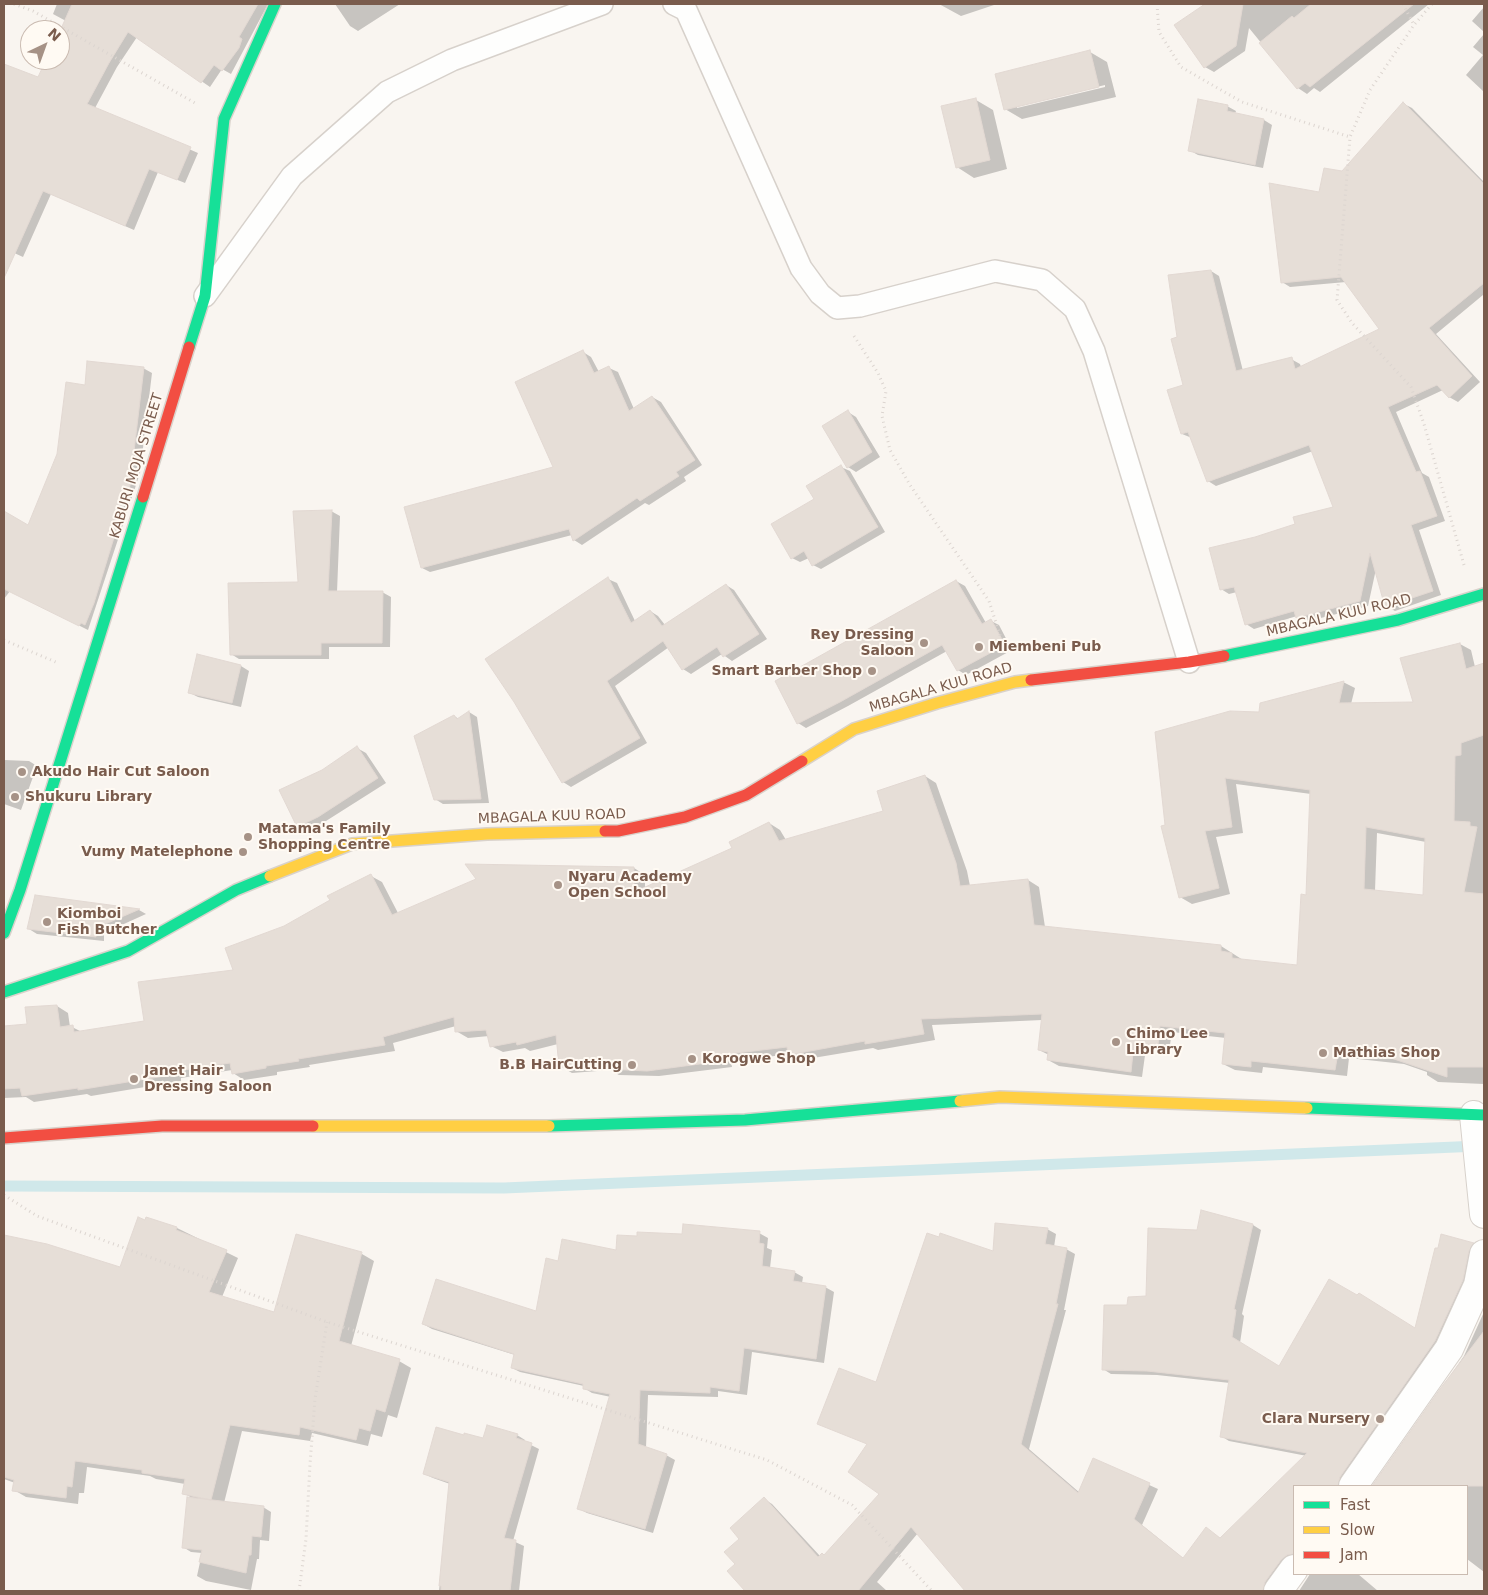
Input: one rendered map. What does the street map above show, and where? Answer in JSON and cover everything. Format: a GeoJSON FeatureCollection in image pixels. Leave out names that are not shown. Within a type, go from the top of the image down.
{"type":"FeatureCollection","features":[{"type":"Feature","properties":{"kind":"street","name":"KABURI MOJA STREET"},"geometry":{"type":"LineString","coordinates":[[4,933],[20,890],[88,676],[205,296],[224,119],[275,4]]}},
{"type":"Feature","properties":{"kind":"street","name":"MBAGALA KUU ROAD"},"geometry":{"type":"LineString","coordinates":[[4,992],[128,951],[236,890],[352,844],[486,834],[618,832],[685,817],[746,795],[854,729],[937,703],[1014,682],[1189,662],[1237,654],[1398,620],[1479,596]]}},
{"type":"Feature","properties":{"kind":"street"},"geometry":{"type":"LineString","coordinates":[[4,1138],[162,1126],[511,1127],[745,1120],[1000,1097],[1479,1115],[1484,1214]]}},
{"type":"Feature","properties":{"kind":"street"},"geometry":{"type":"LineString","coordinates":[[1354,1485],[1449,1349],[1478,1285],[1484,1254]]}},
{"type":"Feature","properties":{"kind":"street"},"geometry":{"type":"LineString","coordinates":[[1278,1591],[1293,1570]]}},
{"type":"Feature","properties":{"kind":"lane"},"geometry":{"type":"LineString","coordinates":[[205,296],[292,176],[387,92],[452,60],[602,4]]}},
{"type":"Feature","properties":{"kind":"lane"},"geometry":{"type":"LineString","coordinates":[[674,4],[686,10],[801,268],[820,294],[837,308],[878,302],[995,271],[1042,280],[1075,309],[1094,351],[1189,662]]}},
{"type":"Feature","properties":{"kind":"path"},"geometry":{"type":"LineString","coordinates":[[14,4],[33,11],[224,119]]}},
{"type":"Feature","properties":{"kind":"path"},"geometry":{"type":"LineString","coordinates":[[1157,4],[1159,32],[1181,67],[1242,102],[1350,137]]}},
{"type":"Feature","properties":{"kind":"path"},"geometry":{"type":"LineString","coordinates":[[1403,4],[1414,25]]}},
{"type":"Feature","properties":{"kind":"path"},"geometry":{"type":"LineString","coordinates":[[1432,4],[1414,25],[1370,90],[1350,137],[1337,300],[1352,323],[1412,387],[1479,596]]}},
{"type":"Feature","properties":{"kind":"path"},"geometry":{"type":"LineString","coordinates":[[837,308],[862,350],[878,372],[886,391],[882,416],[890,450],[910,485],[988,601],[1014,682]]}},
{"type":"Feature","properties":{"kind":"path"},"geometry":{"type":"LineString","coordinates":[[4,640],[88,676]]}},
{"type":"Feature","properties":{"kind":"path"},"geometry":{"type":"LineString","coordinates":[[4,1195],[37,1216],[327,1322],[767,1460],[852,1506],[932,1591]]}},
{"type":"Feature","properties":{"kind":"path"},"geometry":{"type":"LineString","coordinates":[[299,1591],[306,1539],[315,1398],[327,1322]]}},
{"type":"Feature","properties":{"kind":"building"},"geometry":{"type":"Polygon","coordinates":[[[72,4],[258,4],[239,37],[242,39],[239,48],[222,71],[214,65],[201,83],[128,32],[87,104],[191,147],[177,180],[149,169],[125,226],[43,191],[4,278],[4,64],[38,77],[41,70],[70,70],[70,20],[65,20],[72,4]]]}},
{"type":"Feature","properties":{"kind":"building"},"geometry":{"type":"Polygon","coordinates":[[[1205,4],[1243,4],[1236,46],[1204,68],[1174,25],[1205,4]]]}},
{"type":"Feature","properties":{"kind":"building"},"geometry":{"type":"Polygon","coordinates":[[[1311,4],[1414,4],[1310,87],[1305,83],[1297,89],[1259,43],[1292,16],[1294,18],[1311,4]]]}},
{"type":"Feature","properties":{"kind":"building"},"geometry":{"type":"Polygon","coordinates":[[[1090,50],[1099,87],[1004,110],[995,74],[1090,50]]]}},
{"type":"Feature","properties":{"kind":"building"},"geometry":{"type":"Polygon","coordinates":[[[976,98],[990,160],[956,168],[941,106],[976,98]]]}},
{"type":"Feature","properties":{"kind":"building"},"geometry":{"type":"Polygon","coordinates":[[[1198,99],[1228,105],[1227,111],[1264,119],[1255,165],[1188,151],[1198,99]]]}},
{"type":"Feature","properties":{"kind":"building"},"geometry":{"type":"Polygon","coordinates":[[[1403,102],[1484,184],[1484,283],[1429,328],[1472,376],[1449,398],[1437,385],[1388,407],[1416,472],[1420,471],[1437,516],[1411,525],[1433,591],[1385,607],[1370,553],[1360,601],[1296,618],[1294,611],[1245,625],[1234,587],[1220,590],[1209,548],[1255,537],[1295,524],[1293,517],[1333,507],[1309,445],[1207,482],[1188,432],[1181,434],[1167,390],[1183,385],[1171,339],[1177,337],[1168,275],[1211,270],[1236,371],[1292,357],[1295,369],[1379,329],[1341,277],[1281,283],[1269,183],[1319,192],[1324,168],[1342,171],[1403,102]]]}},
{"type":"Feature","properties":{"kind":"building"},"geometry":{"type":"Polygon","coordinates":[[[583,350],[594,373],[609,366],[629,411],[652,396],[695,460],[676,472],[679,476],[640,501],[637,498],[573,541],[569,529],[421,568],[404,507],[553,467],[515,382],[583,350]]]}},
{"type":"Feature","properties":{"kind":"building"},"geometry":{"type":"Polygon","coordinates":[[[87,361],[144,367],[132,468],[135,469],[94,603],[85,625],[81,623],[79,626],[4,589],[4,511],[28,525],[57,454],[66,382],[85,385],[87,361]]]}},
{"type":"Feature","properties":{"kind":"building"},"geometry":{"type":"Polygon","coordinates":[[[848,410],[872,452],[847,468],[822,426],[848,410]]]}},
{"type":"Feature","properties":{"kind":"building"},"geometry":{"type":"Polygon","coordinates":[[[841,465],[878,527],[812,566],[804,551],[791,559],[771,524],[814,499],[806,486],[841,465]]]}},
{"type":"Feature","properties":{"kind":"building"},"geometry":{"type":"Polygon","coordinates":[[[332,510],[328,591],[383,591],[382,643],[321,643],[321,655],[230,655],[228,583],[298,582],[293,511],[332,510]]]}},
{"type":"Feature","properties":{"kind":"building"},"geometry":{"type":"Polygon","coordinates":[[[608,577],[631,623],[650,610],[662,626],[726,584],[759,634],[723,657],[717,647],[682,670],[663,641],[607,681],[640,738],[562,783],[514,702],[485,659],[608,577]]]}},
{"type":"Feature","properties":{"kind":"building"},"geometry":{"type":"Polygon","coordinates":[[[956,580],[982,624],[991,619],[1005,645],[957,671],[942,645],[797,724],[775,681],[956,580]]]}},
{"type":"Feature","properties":{"kind":"building"},"geometry":{"type":"Polygon","coordinates":[[[1460,643],[1466,669],[1484,663],[1484,735],[1461,743],[1461,755],[1455,756],[1454,821],[1470,822],[1470,826],[1477,827],[1464,892],[1484,894],[1484,1067],[1447,1067],[1447,1077],[1391,1058],[1338,1053],[1335,1070],[1251,1061],[1251,1067],[1222,1064],[1225,1033],[1160,1026],[1158,1045],[1134,1043],[1131,1072],[1047,1060],[1048,1052],[1038,1050],[1042,1014],[921,1019],[924,1034],[865,1044],[865,1041],[788,1055],[787,1047],[720,1055],[722,1061],[647,1071],[607,1069],[604,1063],[559,1067],[556,1035],[517,1045],[516,1042],[490,1047],[486,1030],[455,1032],[454,1017],[383,1037],[385,1045],[298,1059],[299,1061],[232,1074],[230,1063],[170,1072],[171,1075],[78,1090],[78,1088],[22,1096],[20,1088],[4,1089],[4,1026],[27,1024],[25,1007],[57,1005],[60,1027],[73,1025],[74,1032],[144,1021],[138,982],[233,970],[225,948],[284,926],[330,900],[327,896],[371,874],[392,915],[476,879],[465,864],[634,867],[634,892],[732,848],[729,842],[769,822],[779,841],[883,811],[877,791],[925,775],[956,863],[960,886],[1028,879],[1034,925],[1221,945],[1221,951],[1232,953],[1232,958],[1297,965],[1301,894],[1306,895],[1310,790],[1225,778],[1232,827],[1205,831],[1219,888],[1179,898],[1161,826],[1165,825],[1155,732],[1230,711],[1259,712],[1260,703],[1344,681],[1339,703],[1413,702],[1400,658],[1460,643]],[[1366,827],[1364,889],[1423,895],[1425,838],[1366,827]]]}},
{"type":"Feature","properties":{"kind":"building"},"geometry":{"type":"Polygon","coordinates":[[[197,654],[241,665],[232,703],[188,693],[197,654]]]}},
{"type":"Feature","properties":{"kind":"building"},"geometry":{"type":"Polygon","coordinates":[[[469,711],[481,799],[434,800],[414,736],[454,715],[457,719],[469,711]]]}},
{"type":"Feature","properties":{"kind":"building"},"geometry":{"type":"Polygon","coordinates":[[[357,746],[378,778],[318,817],[297,827],[279,790],[322,770],[357,746]]]}},
{"type":"Feature","properties":{"kind":"building"},"geometry":{"type":"Polygon","coordinates":[[[35,895],[140,909],[96,928],[96,937],[27,929],[35,895]]]}},
{"type":"Feature","properties":{"kind":"building"},"geometry":{"type":"Polygon","coordinates":[[[1201,1210],[1253,1224],[1234,1309],[1236,1310],[1232,1337],[1279,1366],[1329,1279],[1357,1295],[1359,1293],[1415,1328],[1435,1248],[1438,1248],[1441,1234],[1474,1243],[1469,1251],[1463,1280],[1435,1341],[1340,1477],[1338,1485],[1293,1485],[1293,1554],[1287,1555],[1281,1560],[1265,1582],[1263,1591],[965,1591],[911,1527],[858,1591],[745,1591],[727,1571],[735,1564],[724,1552],[739,1539],[730,1528],[764,1497],[818,1557],[822,1553],[824,1555],[879,1494],[848,1472],[867,1444],[817,1424],[839,1368],[876,1382],[927,1233],[939,1237],[940,1233],[993,1251],[995,1223],[1048,1228],[1045,1244],[1067,1248],[1056,1304],[1058,1304],[1021,1444],[1078,1493],[1093,1458],[1150,1483],[1134,1519],[1183,1558],[1206,1527],[1220,1538],[1307,1453],[1220,1437],[1229,1380],[1147,1371],[1102,1370],[1104,1305],[1127,1305],[1128,1297],[1146,1296],[1148,1228],[1197,1230],[1201,1210]]]}},
{"type":"Feature","properties":{"kind":"building"},"geometry":{"type":"Polygon","coordinates":[[[138,1217],[145,1220],[146,1217],[177,1227],[176,1230],[227,1250],[209,1292],[274,1312],[296,1234],[362,1252],[339,1341],[400,1359],[385,1412],[376,1409],[370,1431],[359,1428],[356,1440],[300,1427],[299,1435],[230,1425],[211,1500],[182,1494],[185,1479],[142,1473],[142,1470],[75,1461],[72,1487],[67,1486],[66,1498],[12,1491],[14,1480],[4,1477],[4,1235],[47,1244],[120,1267],[138,1217]]]}},
{"type":"Feature","properties":{"kind":"building"},"geometry":{"type":"Polygon","coordinates":[[[683,1224],[760,1231],[759,1243],[764,1244],[762,1266],[795,1271],[793,1281],[826,1286],[816,1359],[744,1348],[739,1391],[710,1387],[710,1393],[640,1390],[638,1444],[667,1454],[645,1529],[577,1509],[610,1394],[583,1389],[583,1384],[511,1368],[514,1354],[422,1324],[436,1279],[536,1311],[546,1258],[558,1261],[562,1239],[616,1250],[617,1235],[637,1236],[637,1232],[682,1234],[683,1224]]]}},
{"type":"Feature","properties":{"kind":"building"},"geometry":{"type":"Polygon","coordinates":[[[1484,1331],[1484,1486],[1373,1485],[1440,1389],[1484,1331]]]}},
{"type":"Feature","properties":{"kind":"building"},"geometry":{"type":"Polygon","coordinates":[[[487,1425],[518,1434],[516,1438],[532,1443],[504,1538],[516,1540],[510,1591],[441,1591],[441,1586],[439,1586],[449,1482],[423,1474],[436,1427],[483,1438],[487,1425]]]}},
{"type":"Feature","properties":{"kind":"building"},"geometry":{"type":"Polygon","coordinates":[[[187,1497],[264,1506],[261,1537],[252,1536],[251,1555],[249,1555],[246,1573],[199,1562],[202,1550],[182,1548],[187,1497]]]}},
{"type":"Feature","properties":{"kind":"waterway"},"geometry":{"type":"LineString","coordinates":[[4,1186],[504,1188],[1479,1146]]}},
{"type":"Feature","properties":{"kind":"traffic: fast"},"geometry":{"type":"LineString","coordinates":[[189,347],[205,296],[224,119],[275,4]]}},
{"type":"Feature","properties":{"kind":"traffic: fast"},"geometry":{"type":"LineString","coordinates":[[4,933],[20,890],[143,497]]}},
{"type":"Feature","properties":{"kind":"traffic: fast"},"geometry":{"type":"LineString","coordinates":[[1224,656],[1398,620],[1484,594]]}},
{"type":"Feature","properties":{"kind":"traffic: fast"},"geometry":{"type":"LineString","coordinates":[[4,992],[128,951],[236,890],[270,876]]}},
{"type":"Feature","properties":{"kind":"traffic: fast"},"geometry":{"type":"LineString","coordinates":[[549,1126],[745,1120],[960,1101]]}},
{"type":"Feature","properties":{"kind":"traffic: fast"},"geometry":{"type":"LineString","coordinates":[[1307,1108],[1484,1115]]}},
{"type":"Feature","properties":{"kind":"traffic: slow"},"geometry":{"type":"LineString","coordinates":[[802,761],[854,729],[937,703],[1015,682],[1031,680]]}},
{"type":"Feature","properties":{"kind":"traffic: slow"},"geometry":{"type":"LineString","coordinates":[[270,876],[352,844],[487,834],[605,831]]}},
{"type":"Feature","properties":{"kind":"traffic: slow"},"geometry":{"type":"LineString","coordinates":[[960,1101],[1000,1097],[1307,1108]]}},
{"type":"Feature","properties":{"kind":"traffic: slow"},"geometry":{"type":"LineString","coordinates":[[313,1126],[549,1126]]}},
{"type":"Feature","properties":{"kind":"traffic: jam"},"geometry":{"type":"LineString","coordinates":[[143,497],[189,347]]}},
{"type":"Feature","properties":{"kind":"traffic: jam"},"geometry":{"type":"LineString","coordinates":[[1031,680],[1189,662],[1224,656]]}},
{"type":"Feature","properties":{"kind":"traffic: jam"},"geometry":{"type":"LineString","coordinates":[[605,831],[618,831],[685,817],[746,795],[802,761]]}},
{"type":"Feature","properties":{"kind":"traffic: jam"},"geometry":{"type":"LineString","coordinates":[[4,1138],[162,1126],[313,1126]]}},
{"type":"Feature","properties":{"kind":"place","name":"Rey Dressing Saloon"},"geometry":{"type":"Point","coordinates":[924,643]}},
{"type":"Feature","properties":{"kind":"place","name":"Miembeni Pub"},"geometry":{"type":"Point","coordinates":[979,647]}},
{"type":"Feature","properties":{"kind":"place","name":"Smart Barber Shop"},"geometry":{"type":"Point","coordinates":[872,671]}},
{"type":"Feature","properties":{"kind":"place","name":"Akudo Hair Cut Saloon"},"geometry":{"type":"Point","coordinates":[22,772]}},
{"type":"Feature","properties":{"kind":"place","name":"Shukuru Library"},"geometry":{"type":"Point","coordinates":[15,797]}},
{"type":"Feature","properties":{"kind":"place","name":"Matama's Family Shopping Centre"},"geometry":{"type":"Point","coordinates":[248,837]}},
{"type":"Feature","properties":{"kind":"place","name":"Vumy Matelephone"},"geometry":{"type":"Point","coordinates":[243,852]}},
{"type":"Feature","properties":{"kind":"place","name":"Nyaru Academy Open School"},"geometry":{"type":"Point","coordinates":[558,885]}},
{"type":"Feature","properties":{"kind":"place","name":"Kiomboi Fish Butcher"},"geometry":{"type":"Point","coordinates":[47,922]}},
{"type":"Feature","properties":{"kind":"place","name":"Chimo Lee Library"},"geometry":{"type":"Point","coordinates":[1116,1042]}},
{"type":"Feature","properties":{"kind":"place","name":"Mathias Shop"},"geometry":{"type":"Point","coordinates":[1323,1053]}},
{"type":"Feature","properties":{"kind":"place","name":"Korogwe Shop"},"geometry":{"type":"Point","coordinates":[692,1059]}},
{"type":"Feature","properties":{"kind":"place","name":"B.B HairCutting"},"geometry":{"type":"Point","coordinates":[632,1065]}},
{"type":"Feature","properties":{"kind":"place","name":"Janet Hair Dressing Saloon"},"geometry":{"type":"Point","coordinates":[134,1079]}},
{"type":"Feature","properties":{"kind":"place","name":"Clara Nursery"},"geometry":{"type":"Point","coordinates":[1380,1419]}}]}
